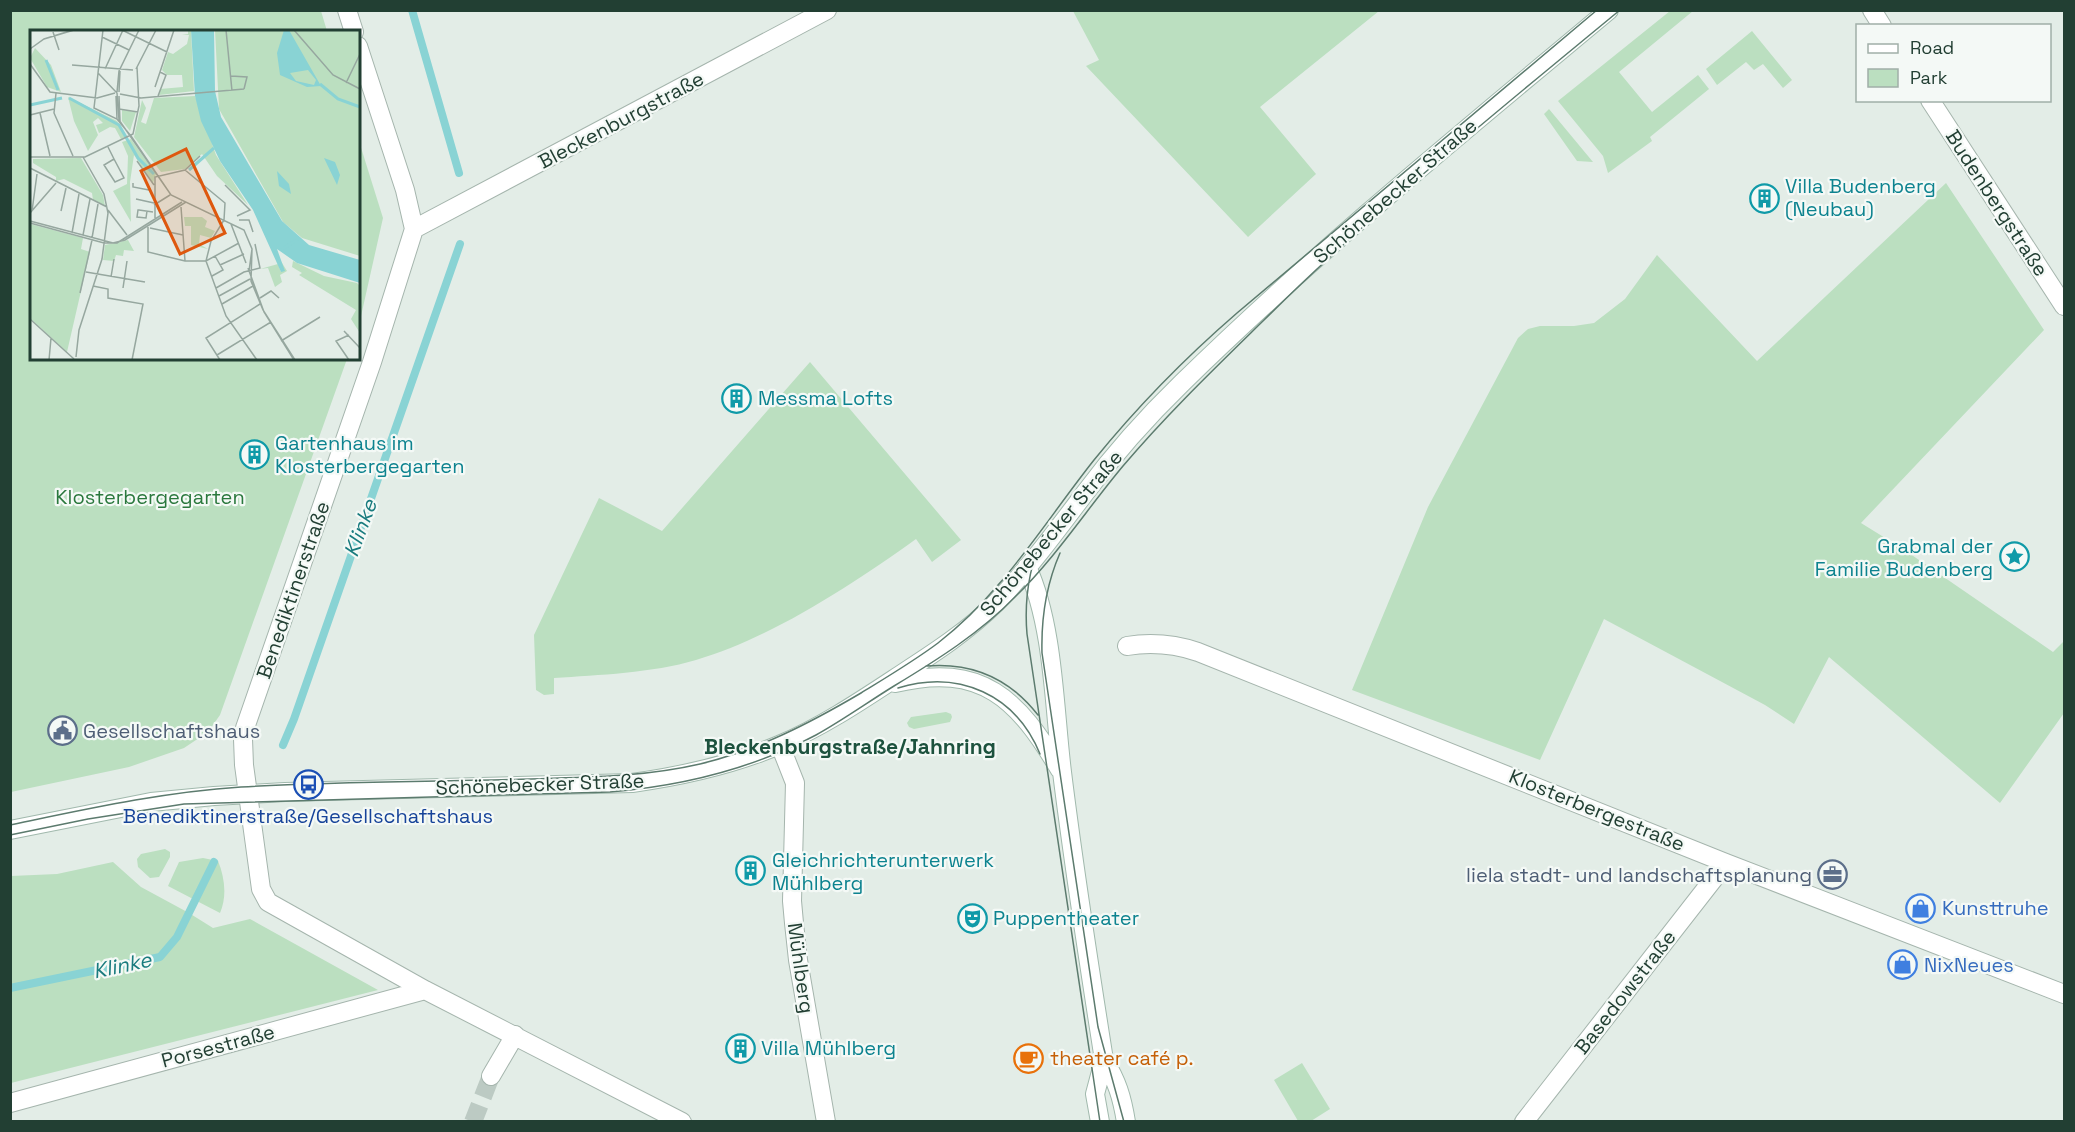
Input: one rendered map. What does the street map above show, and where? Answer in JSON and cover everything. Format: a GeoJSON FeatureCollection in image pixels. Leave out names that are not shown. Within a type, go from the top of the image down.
{"type":"FeatureCollection","features":[{"type":"Feature","properties":{"kind":"street"},"geometry":{"type":"LineString","coordinates":[[347,10],[353,30]]}},
{"type":"Feature","properties":{"kind":"street","name":"Bleckenburgstraße"},"geometry":{"type":"LineString","coordinates":[[414,229],[827,10]]}},
{"type":"Feature","properties":{"kind":"street","name":"Schönebecker Straße"},"geometry":{"type":"LineString","coordinates":[[10,830],[151,802],[248,794],[632,783],[709,769],[780,745],[884,685],[949,643],[978,620],[1027,567],[1113,457],[1181,384],[1269,300],[1458,136],[1609,10]]}},
{"type":"Feature","properties":{"kind":"street"},"geometry":{"type":"LineString","coordinates":[[1872,10],[1881,24]]}},
{"type":"Feature","properties":{"kind":"street"},"geometry":{"type":"LineString","coordinates":[[360,52],[405,190],[414,229]]}},
{"type":"Feature","properties":{"kind":"street","name":"Budenbergstraße"},"geometry":{"type":"LineString","coordinates":[[1931,102],[2064,306]]}},
{"type":"Feature","properties":{"kind":"street","name":"Benediktinerstraße"},"geometry":{"type":"LineString","coordinates":[[248,794],[243,756],[245,728],[372,362],[414,229]]}},
{"type":"Feature","properties":{"kind":"street"},"geometry":{"type":"LineString","coordinates":[[1027,567],[1033,579],[1043,615],[1062,774],[1104,1060],[1119,1089],[1125,1122]]}},
{"type":"Feature","properties":{"kind":"street","name":"Klosterbergestraße"},"geometry":{"type":"LineString","coordinates":[[1127,646],[1159,644],[1181,646],[1198,652],[1726,863],[2064,994]]}},
{"type":"Feature","properties":{"kind":"street"},"geometry":{"type":"LineString","coordinates":[[884,685],[935,676],[955,677],[986,687],[1009,701],[1022,714],[1062,774]]}},
{"type":"Feature","properties":{"kind":"street","name":"Mühlberg"},"geometry":{"type":"LineString","coordinates":[[780,745],[795,783],[792,901],[794,923],[798,960],[826,1122]]}},
{"type":"Feature","properties":{"kind":"street"},"geometry":{"type":"LineString","coordinates":[[248,794],[261,889],[267,900],[425,990],[514,1035],[651,1115],[682,1122]]}},
{"type":"Feature","properties":{"kind":"street","name":"Basedowstraße"},"geometry":{"type":"LineString","coordinates":[[1524,1122],[1726,863]]}},
{"type":"Feature","properties":{"kind":"street","name":"Porsestraße"},"geometry":{"type":"LineString","coordinates":[[10,1103],[425,990]]}},
{"type":"Feature","properties":{"kind":"street"},"geometry":{"type":"LineString","coordinates":[[491,1076],[514,1035]]}},
{"type":"Feature","properties":{"kind":"street"},"geometry":{"type":"LineString","coordinates":[[1100,1122],[1095,1094],[1104,1060]]}},
{"type":"Feature","properties":{"kind":"green space","name":"Klosterbergegarten"},"geometry":{"type":"Polygon","coordinates":[[[10,11],[321,11],[327,30],[30,30],[30,360],[347,360],[220,715],[208,732],[184,748],[129,767],[11,792],[10,11]]]}},
{"type":"Feature","properties":{"kind":"green space"},"geometry":{"type":"Polygon","coordinates":[[[1073,11],[1379,11],[1260,107],[1316,174],[1248,237],[1086,66],[1099,60],[1073,11]]]}},
{"type":"Feature","properties":{"kind":"green space"},"geometry":{"type":"Polygon","coordinates":[[[1670,11],[1693,11],[1619,72],[1652,112],[1698,75],[1709,89],[1650,137],[1652,141],[1608,173],[1603,156],[1558,101],[1670,11]]]}},
{"type":"Feature","properties":{"kind":"green space"},"geometry":{"type":"Polygon","coordinates":[[[1752,31],[1792,80],[1783,88],[1763,64],[1754,70],[1746,62],[1717,85],[1706,69],[1752,31]]]}},
{"type":"Feature","properties":{"kind":"green space"},"geometry":{"type":"Polygon","coordinates":[[[1549,109],[1593,162],[1577,161],[1544,114],[1549,109]]]}},
{"type":"Feature","properties":{"kind":"green space"},"geometry":{"type":"Polygon","coordinates":[[[360,144],[383,218],[360,321],[360,144]]]}},
{"type":"Feature","properties":{"kind":"green space"},"geometry":{"type":"Polygon","coordinates":[[[1946,183],[2044,330],[1861,523],[1903,549],[2053,652],[2064,641],[2064,713],[2000,803],[1829,657],[1794,724],[1765,705],[1604,619],[1540,760],[1352,690],[1428,507],[1518,338],[1528,329],[1540,326],[1574,326],[1594,323],[1625,299],[1657,255],[1757,361],[1946,183]]]}},
{"type":"Feature","properties":{"kind":"green space"},"geometry":{"type":"Polygon","coordinates":[[[810,362],[961,540],[932,562],[916,539],[838,592],[782,624],[696,660],[625,673],[554,678],[554,694],[544,695],[536,690],[534,635],[599,498],[662,531],[810,362]]]}},
{"type":"Feature","properties":{"kind":"green space"},"geometry":{"type":"Polygon","coordinates":[[[946,712],[951,714],[950,722],[914,729],[907,723],[911,717],[946,712]]]}},
{"type":"Feature","properties":{"kind":"green space"},"geometry":{"type":"Polygon","coordinates":[[[165,849],[170,852],[170,857],[159,877],[150,878],[138,867],[137,859],[141,854],[165,849]]]}},
{"type":"Feature","properties":{"kind":"green space"},"geometry":{"type":"Polygon","coordinates":[[[203,858],[218,861],[220,867],[224,881],[224,894],[220,913],[168,886],[179,862],[203,858]]]}},
{"type":"Feature","properties":{"kind":"green space"},"geometry":{"type":"Polygon","coordinates":[[[113,862],[141,887],[213,928],[250,919],[378,990],[11,1083],[11,876],[57,874],[113,862]]]}},
{"type":"Feature","properties":{"kind":"green space"},"geometry":{"type":"Polygon","coordinates":[[[1302,1063],[1330,1109],[1311,1121],[1298,1121],[1274,1080],[1302,1063]]]}},
{"type":"Feature","properties":{"kind":"waterway","name":"Klinke"},"geometry":{"type":"LineString","coordinates":[[412,10],[459,173]]}},
{"type":"Feature","properties":{"kind":"waterway","name":"Klinke"},"geometry":{"type":"LineString","coordinates":[[283,745],[460,244]]}},
{"type":"Feature","properties":{"kind":"waterway","name":"Klinke"},"geometry":{"type":"LineString","coordinates":[[10,988],[160,957],[177,937],[214,862]]}},
{"type":"Feature","properties":{"kind":"tunnel"},"geometry":{"type":"LineString","coordinates":[[473,1122],[491,1076]]}},
{"type":"Feature","properties":{"kind":"tram line"},"geometry":{"type":"LineString","coordinates":[[10,825],[96,807],[212,789],[313,784],[574,778],[658,772],[721,758],[803,725],[900,669],[938,643],[961,623],[1003,580],[1110,440],[1180,365],[1237,313],[1597,10]]}},
{"type":"Feature","properties":{"kind":"tram line"},"geometry":{"type":"LineString","coordinates":[[10,835],[88,819],[184,804],[610,792],[637,789],[716,774],[767,757],[816,735],[942,656],[1002,610],[1044,566],[1140,447],[1192,391],[1306,279],[1394,200],[1620,10]]}},
{"type":"Feature","properties":{"kind":"tram line"},"geometry":{"type":"LineString","coordinates":[[1043,535],[1034,559],[1029,583],[1026,608],[1027,634],[1100,1122]]}},
{"type":"Feature","properties":{"kind":"tram line"},"geometry":{"type":"LineString","coordinates":[[1060,553],[1045,602],[1042,653],[1098,1027],[1124,1122]]}},
{"type":"Feature","properties":{"kind":"tram line"},"geometry":{"type":"LineString","coordinates":[[926,666],[959,667],[989,676],[1015,692],[1038,715]]}},
{"type":"Feature","properties":{"kind":"tram line"},"geometry":{"type":"LineString","coordinates":[[898,688],[921,683],[943,682],[963,685],[983,692],[1001,702],[1016,716],[1030,733],[1040,754]]}},
{"type":"Feature","properties":{"kind":"place","name":"Villa Budenberg (Neubau)"},"geometry":{"type":"Point","coordinates":[1764,198]}},
{"type":"Feature","properties":{"kind":"place","name":"Messma Lofts"},"geometry":{"type":"Point","coordinates":[737,398]}},
{"type":"Feature","properties":{"kind":"place","name":"Gartenhaus im Klosterbergegarten"},"geometry":{"type":"Point","coordinates":[254,455]}},
{"type":"Feature","properties":{"kind":"place","name":"Grabmal der Familie Budenberg"},"geometry":{"type":"Point","coordinates":[2014,557]}},
{"type":"Feature","properties":{"kind":"place","name":"Gesellschaftshaus"},"geometry":{"type":"Point","coordinates":[62,731]}},
{"type":"Feature","properties":{"kind":"place","name":"Benediktinerstraße/Gesellschaftshaus"},"geometry":{"type":"Point","coordinates":[308,785]}},
{"type":"Feature","properties":{"kind":"place","name":"Gleichrichterunterwerk Mühlberg"},"geometry":{"type":"Point","coordinates":[751,871]}},
{"type":"Feature","properties":{"kind":"place","name":"liela stadt- und landschaftsplanung"},"geometry":{"type":"Point","coordinates":[1833,875]}},
{"type":"Feature","properties":{"kind":"place","name":"Kunsttruhe"},"geometry":{"type":"Point","coordinates":[1921,908]}},
{"type":"Feature","properties":{"kind":"place","name":"Puppentheater"},"geometry":{"type":"Point","coordinates":[972,918]}},
{"type":"Feature","properties":{"kind":"place","name":"NixNeues"},"geometry":{"type":"Point","coordinates":[1903,965]}},
{"type":"Feature","properties":{"kind":"place","name":"Villa Mühlberg"},"geometry":{"type":"Point","coordinates":[740,1048]}},
{"type":"Feature","properties":{"kind":"place","name":"theater café p."},"geometry":{"type":"Point","coordinates":[1029,1058]}},
{"type":"Feature","properties":{"kind":"district","name":"Bleckenburgstraße/Jahnring"},"geometry":{"type":"Point","coordinates":[850,746]}}]}
